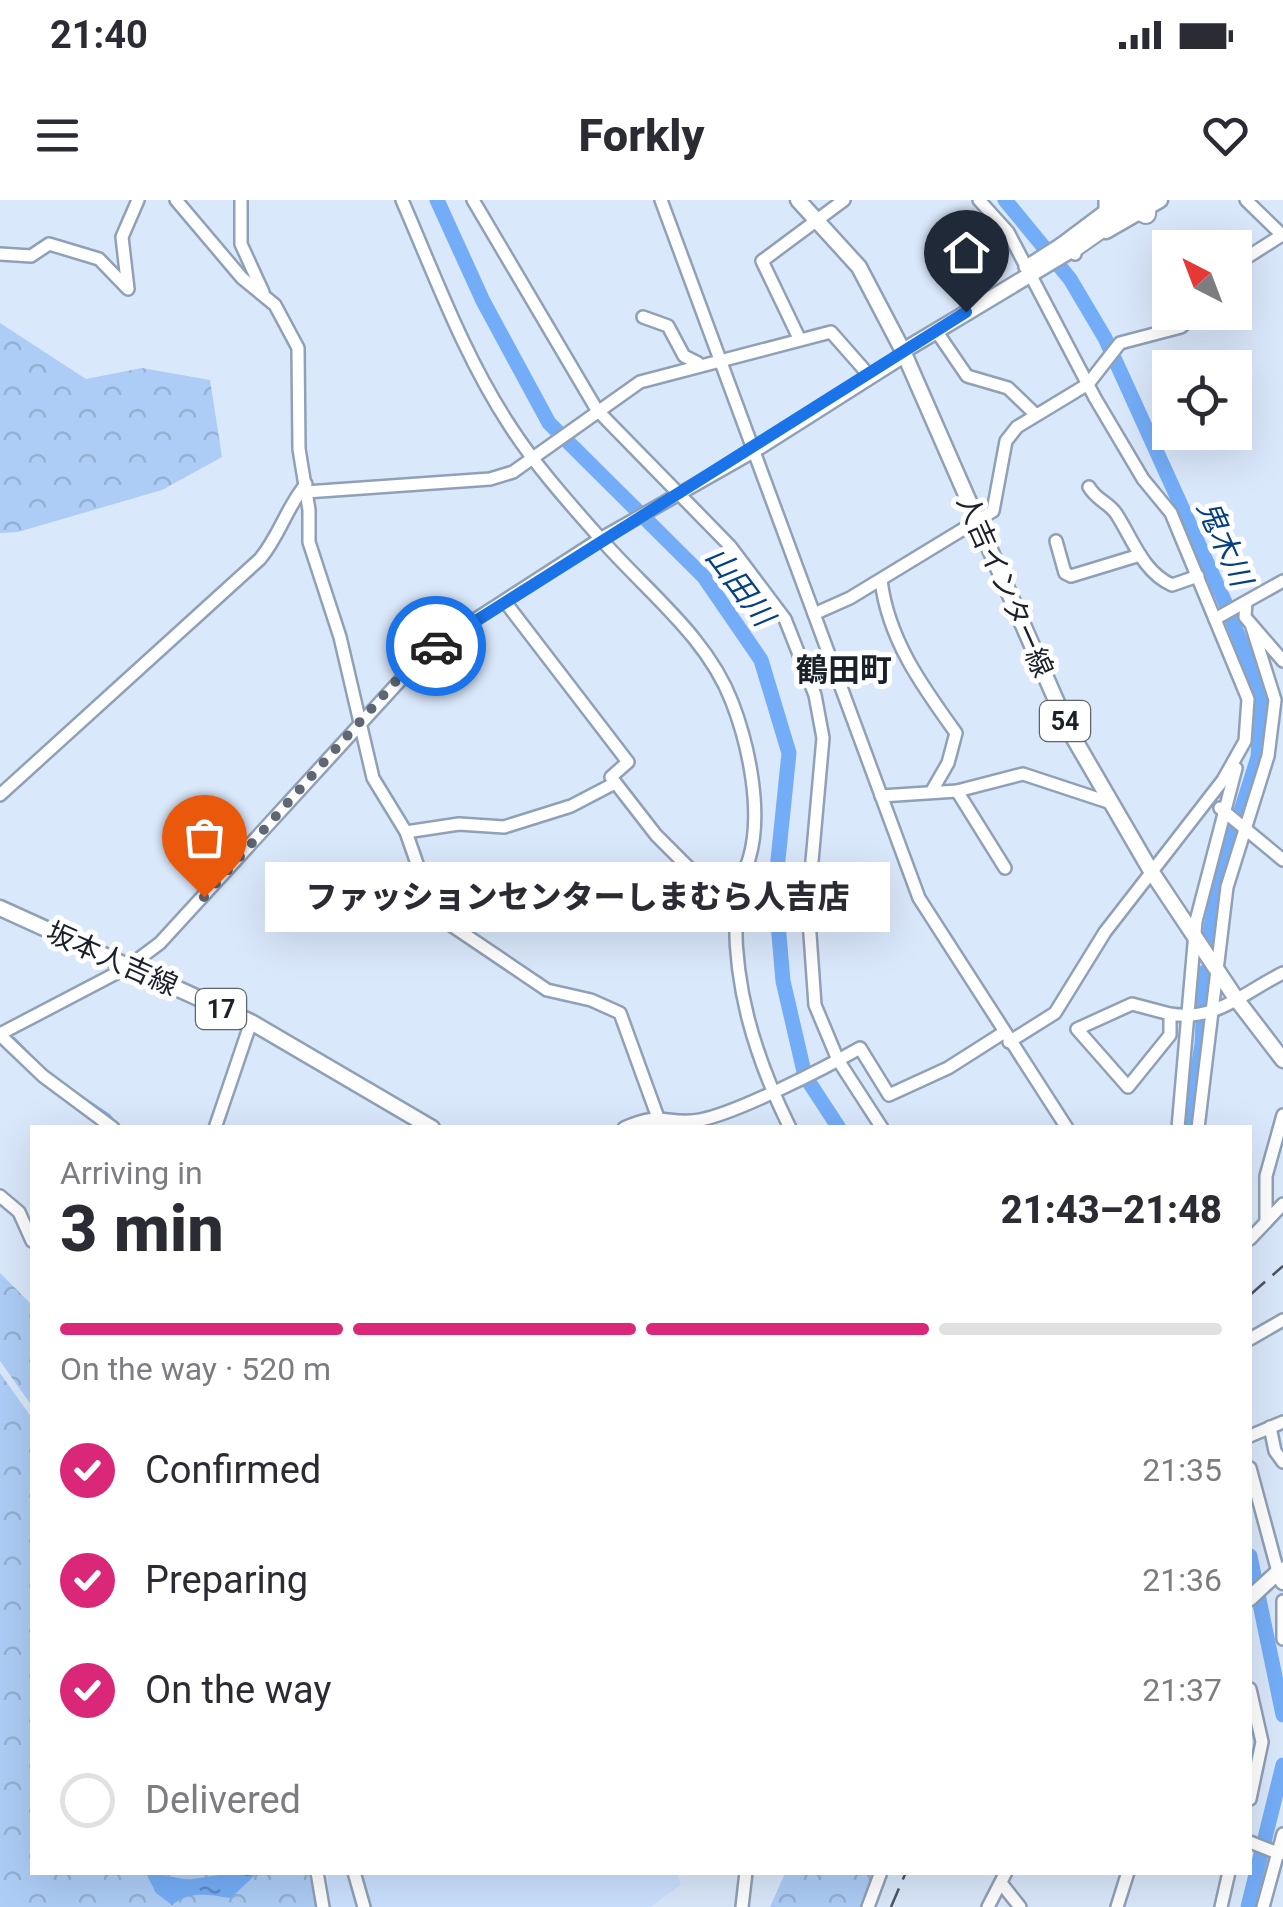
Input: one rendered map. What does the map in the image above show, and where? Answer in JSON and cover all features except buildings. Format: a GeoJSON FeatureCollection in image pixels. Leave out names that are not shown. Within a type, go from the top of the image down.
{"type":"FeatureCollection","features":[{"type":"Feature","properties":{"kind":"highway"},"geometry":{"type":"LineString","coordinates":[[1068,252],[1112,221],[1120,200],[1148,207]]}},
{"type":"Feature","properties":{"kind":"main road","name":"人吉インター線"},"geometry":{"type":"LineString","coordinates":[[798,200],[859,267],[904,353],[1069,730],[1193,936],[1283,1060]]}},
{"type":"Feature","properties":{"kind":"main road"},"geometry":{"type":"LineString","coordinates":[[904,353],[1048,262],[1148,207]]}},
{"type":"Feature","properties":{"kind":"main road"},"geometry":{"type":"LineString","coordinates":[[904,353],[939,336],[1029,274]]}},
{"type":"Feature","properties":{"kind":"main road","name":"坂本人吉線"},"geometry":{"type":"LineString","coordinates":[[0,908],[251,1022],[427,1125]]}},
{"type":"Feature","properties":{"kind":"main road"},"geometry":{"type":"LineString","coordinates":[[1252,1596],[1279,1575]]}},
{"type":"Feature","properties":{"kind":"street"},"geometry":{"type":"LineString","coordinates":[[0,254],[31,256],[49,244],[88,254],[100,259],[128,289],[122,237],[138,200]]}},
{"type":"Feature","properties":{"kind":"street"},"geometry":{"type":"LineString","coordinates":[[176,200],[242,278],[263,292],[280,311],[301,362],[298,449],[306,488],[308,542],[340,637],[373,778],[406,832],[429,898],[445,921],[547,990],[591,1000],[620,1013],[656,1122],[699,1120],[860,1048],[889,1095],[1055,1012],[1105,932],[1210,799],[1245,741],[1248,699],[1164,500],[1142,479],[1008,232],[986,202]]}},
{"type":"Feature","properties":{"kind":"street"},"geometry":{"type":"LineString","coordinates":[[241,200],[241,244],[263,292]]}},
{"type":"Feature","properties":{"kind":"street"},"geometry":{"type":"LineString","coordinates":[[402,200],[440,296],[510,426],[717,669],[733,704],[748,758],[752,832],[736,905],[742,998],[772,1090],[789,1125]]}},
{"type":"Feature","properties":{"kind":"street"},"geometry":{"type":"LineString","coordinates":[[473,200],[594,411],[730,546],[785,619],[814,696],[823,761],[807,946],[815,1004],[838,1060],[880,1125]]}},
{"type":"Feature","properties":{"kind":"street"},"geometry":{"type":"LineString","coordinates":[[661,200],[919,898],[1065,1125]]}},
{"type":"Feature","properties":{"kind":"street"},"geometry":{"type":"LineString","coordinates":[[798,338],[762,261],[844,200]]}},
{"type":"Feature","properties":{"kind":"street"},"geometry":{"type":"LineString","coordinates":[[1068,252],[1105,211],[1106,200]]}},
{"type":"Feature","properties":{"kind":"street"},"geometry":{"type":"LineString","coordinates":[[1148,207],[1172,200]]}},
{"type":"Feature","properties":{"kind":"street"},"geometry":{"type":"LineString","coordinates":[[1246,200],[1282,235],[1252,254]]}},
{"type":"Feature","properties":{"kind":"street"},"geometry":{"type":"LineString","coordinates":[[643,317],[668,326],[684,356],[698,363]]}},
{"type":"Feature","properties":{"kind":"street"},"geometry":{"type":"LineString","coordinates":[[814,614],[881,580],[993,511],[1006,441],[1034,414],[1088,384],[1120,343],[1170,330]]}},
{"type":"Feature","properties":{"kind":"street"},"geometry":{"type":"LineString","coordinates":[[0,795],[260,559],[276,540],[289,504],[306,488],[490,480],[513,472],[640,382],[798,338],[831,332],[868,374]]}},
{"type":"Feature","properties":{"kind":"street"},"geometry":{"type":"LineString","coordinates":[[939,336],[967,376],[1008,388],[1034,414]]}},
{"type":"Feature","properties":{"kind":"street"},"geometry":{"type":"LineString","coordinates":[[753,450],[904,353]]}},
{"type":"Feature","properties":{"kind":"street"},"geometry":{"type":"LineString","coordinates":[[109,1125],[42,1076],[0,1034],[128,967],[190,914],[428,650],[904,353]]}},
{"type":"Feature","properties":{"kind":"street"},"geometry":{"type":"LineString","coordinates":[[1089,487],[1118,516],[1140,555],[1162,581],[1172,585],[1198,576]]}},
{"type":"Feature","properties":{"kind":"street"},"geometry":{"type":"LineString","coordinates":[[1056,541],[1065,572],[1071,576],[1140,555]]}},
{"type":"Feature","properties":{"kind":"street"},"geometry":{"type":"LineString","coordinates":[[881,580],[884,608],[906,652],[908,666],[956,734],[948,763],[933,789]]}},
{"type":"Feature","properties":{"kind":"street"},"geometry":{"type":"LineString","coordinates":[[1215,620],[1283,581]]}},
{"type":"Feature","properties":{"kind":"street"},"geometry":{"type":"LineString","coordinates":[[1246,602],[1245,617],[1283,662]]}},
{"type":"Feature","properties":{"kind":"street"},"geometry":{"type":"LineString","coordinates":[[506,603],[628,762],[611,777],[615,783],[718,898],[736,905]]}},
{"type":"Feature","properties":{"kind":"street"},"geometry":{"type":"LineString","coordinates":[[1198,1125],[1227,887],[1242,827],[1268,756],[1275,700],[1252,627]]}},
{"type":"Feature","properties":{"kind":"street"},"geometry":{"type":"LineString","coordinates":[[1178,1125],[1193,936],[1236,769],[1234,761]]}},
{"type":"Feature","properties":{"kind":"street"},"geometry":{"type":"LineString","coordinates":[[881,796],[933,789],[957,791],[1022,774],[1111,803]]}},
{"type":"Feature","properties":{"kind":"street"},"geometry":{"type":"LineString","coordinates":[[406,832],[459,824],[504,827],[571,806],[615,783]]}},
{"type":"Feature","properties":{"kind":"street"},"geometry":{"type":"LineString","coordinates":[[957,791],[1005,868]]}},
{"type":"Feature","properties":{"kind":"street"},"geometry":{"type":"LineString","coordinates":[[1210,799],[1283,860]]}},
{"type":"Feature","properties":{"kind":"street"},"geometry":{"type":"LineString","coordinates":[[1170,1014],[1170,1035],[1149,1067],[1128,1087],[1077,1029],[1132,1004],[1189,1017],[1214,1013],[1283,973]]}},
{"type":"Feature","properties":{"kind":"street"},"geometry":{"type":"LineString","coordinates":[[216,1125],[251,1022]]}},
{"type":"Feature","properties":{"kind":"street"},"geometry":{"type":"LineString","coordinates":[[1266,1222],[1266,1176],[1283,1115]]}},
{"type":"Feature","properties":{"kind":"street"},"geometry":{"type":"LineString","coordinates":[[0,1196],[19,1212],[30,1237]]}},
{"type":"Feature","properties":{"kind":"street"},"geometry":{"type":"LineString","coordinates":[[1252,1238],[1283,1204]]}},
{"type":"Feature","properties":{"kind":"street"},"geometry":{"type":"LineString","coordinates":[[1252,1338],[1283,1320]]}},
{"type":"Feature","properties":{"kind":"street"},"geometry":{"type":"LineString","coordinates":[[1252,1435],[1277,1424]]}},
{"type":"Feature","properties":{"kind":"street"},"geometry":{"type":"LineString","coordinates":[[1277,1424],[1274,1450],[1283,1462]]}},
{"type":"Feature","properties":{"kind":"street"},"geometry":{"type":"LineString","coordinates":[[1252,1475],[1279,1575]]}},
{"type":"Feature","properties":{"kind":"street"},"geometry":{"type":"LineString","coordinates":[[1283,1601],[1283,1639]]}},
{"type":"Feature","properties":{"kind":"street"},"geometry":{"type":"LineString","coordinates":[[1252,1698],[1262,1742],[1252,1787]]}},
{"type":"Feature","properties":{"kind":"street"},"geometry":{"type":"LineString","coordinates":[[1263,1907],[1283,1834]]}},
{"type":"Feature","properties":{"kind":"street"},"geometry":{"type":"LineString","coordinates":[[1252,1843],[1277,1852]]}},
{"type":"Feature","properties":{"kind":"street"},"geometry":{"type":"LineString","coordinates":[[318,1875],[323,1907]]}},
{"type":"Feature","properties":{"kind":"street"},"geometry":{"type":"LineString","coordinates":[[355,1875],[364,1907]]}},
{"type":"Feature","properties":{"kind":"street"},"geometry":{"type":"LineString","coordinates":[[742,1907],[746,1875]]}},
{"type":"Feature","properties":{"kind":"street"},"geometry":{"type":"LineString","coordinates":[[868,1907],[880,1875]]}},
{"type":"Feature","properties":{"kind":"street"},"geometry":{"type":"LineString","coordinates":[[1116,1907],[1127,1875]]}},
{"type":"Feature","properties":{"kind":"street"},"geometry":{"type":"LineString","coordinates":[[1221,1907],[1228,1875]]}},
{"type":"Feature","properties":{"kind":"street"},"geometry":{"type":"LineString","coordinates":[[988,1907],[1004,1878]]}},
{"type":"Feature","properties":{"kind":"street"},"geometry":{"type":"LineString","coordinates":[[1004,1878],[1020,1907]]}},
{"type":"Feature","properties":{"kind":"shaded area"},"geometry":{"type":"Polygon","coordinates":[[[328,1875],[678,1875],[681,1885],[650,1907],[330,1907],[328,1875]]]}},
{"type":"Feature","properties":{"kind":"green space"},"geometry":{"type":"Polygon","coordinates":[[[0,323],[86,379],[142,368],[210,380],[222,457],[162,490],[18,532],[0,533],[0,323]]]}},
{"type":"Feature","properties":{"kind":"green space"},"geometry":{"type":"Polygon","coordinates":[[[0,1273],[30,1303],[30,1403],[0,1361],[0,1273]]]}},
{"type":"Feature","properties":{"kind":"green space"},"geometry":{"type":"Polygon","coordinates":[[[0,1373],[30,1415],[30,1875],[313,1875],[319,1907],[0,1907],[0,1373]]]}},
{"type":"Feature","properties":{"kind":"green space"},"geometry":{"type":"Polygon","coordinates":[[[784,1875],[876,1875],[864,1907],[770,1907],[784,1875]]]}},
{"type":"Feature","properties":{"kind":"water"},"geometry":{"type":"Polygon","coordinates":[[[147,1875],[188,1879],[255,1875],[231,1898],[193,1895],[172,1905],[156,1893],[147,1875]]]}},
{"type":"Feature","properties":{"kind":"waterway","name":"山田川"},"geometry":{"type":"LineString","coordinates":[[437,200],[483,301],[549,423],[704,577],[761,660],[789,753],[775,889],[783,981],[805,1076],[837,1125]]}},
{"type":"Feature","properties":{"kind":"waterway","name":"鬼木川"},"geometry":{"type":"LineString","coordinates":[[1005,200],[1070,279],[1105,338],[1224,600],[1262,695],[1258,757],[1223,868],[1208,941]]}},
{"type":"Feature","properties":{"kind":"waterway","name":"鬼木川"},"geometry":{"type":"LineString","coordinates":[[1188,1125],[1202,1044],[1205,972]]}},
{"type":"Feature","properties":{"kind":"waterway"},"geometry":{"type":"LineString","coordinates":[[14,1038],[48,1073]]}},
{"type":"Feature","properties":{"kind":"waterway"},"geometry":{"type":"LineString","coordinates":[[67,1087],[117,1125]]}},
{"type":"Feature","properties":{"kind":"waterway","name":"山田川"},"geometry":{"type":"LineString","coordinates":[[1252,1566],[1283,1715]]}},
{"type":"Feature","properties":{"kind":"waterway","name":"山田川"},"geometry":{"type":"LineString","coordinates":[[1248,1907],[1283,1765]]}},
{"type":"Feature","properties":{"kind":"railway"},"geometry":{"type":"LineString","coordinates":[[1252,1293],[1283,1266]]}},
{"type":"Feature","properties":{"kind":"railway"},"geometry":{"type":"LineString","coordinates":[[891,1907],[905,1875]]}},
{"type":"Feature","properties":{"kind":"way so far"},"geometry":{"type":"LineString","coordinates":[[204,897],[405,671],[436,646]]}},
{"type":"Feature","properties":{"kind":"place","name":"ファッションセンターしまむら人吉店"},"geometry":{"type":"Point","coordinates":[204,897]}},
{"type":"Feature","properties":{"kind":"district","name":"鶴田町"},"geometry":{"type":"Point","coordinates":[844,670]}},
{"type":"Feature","properties":{"kind":"route"},"geometry":{"type":"LineString","coordinates":[[436,646],[606,536],[753,450],[966,312]]}}]}
